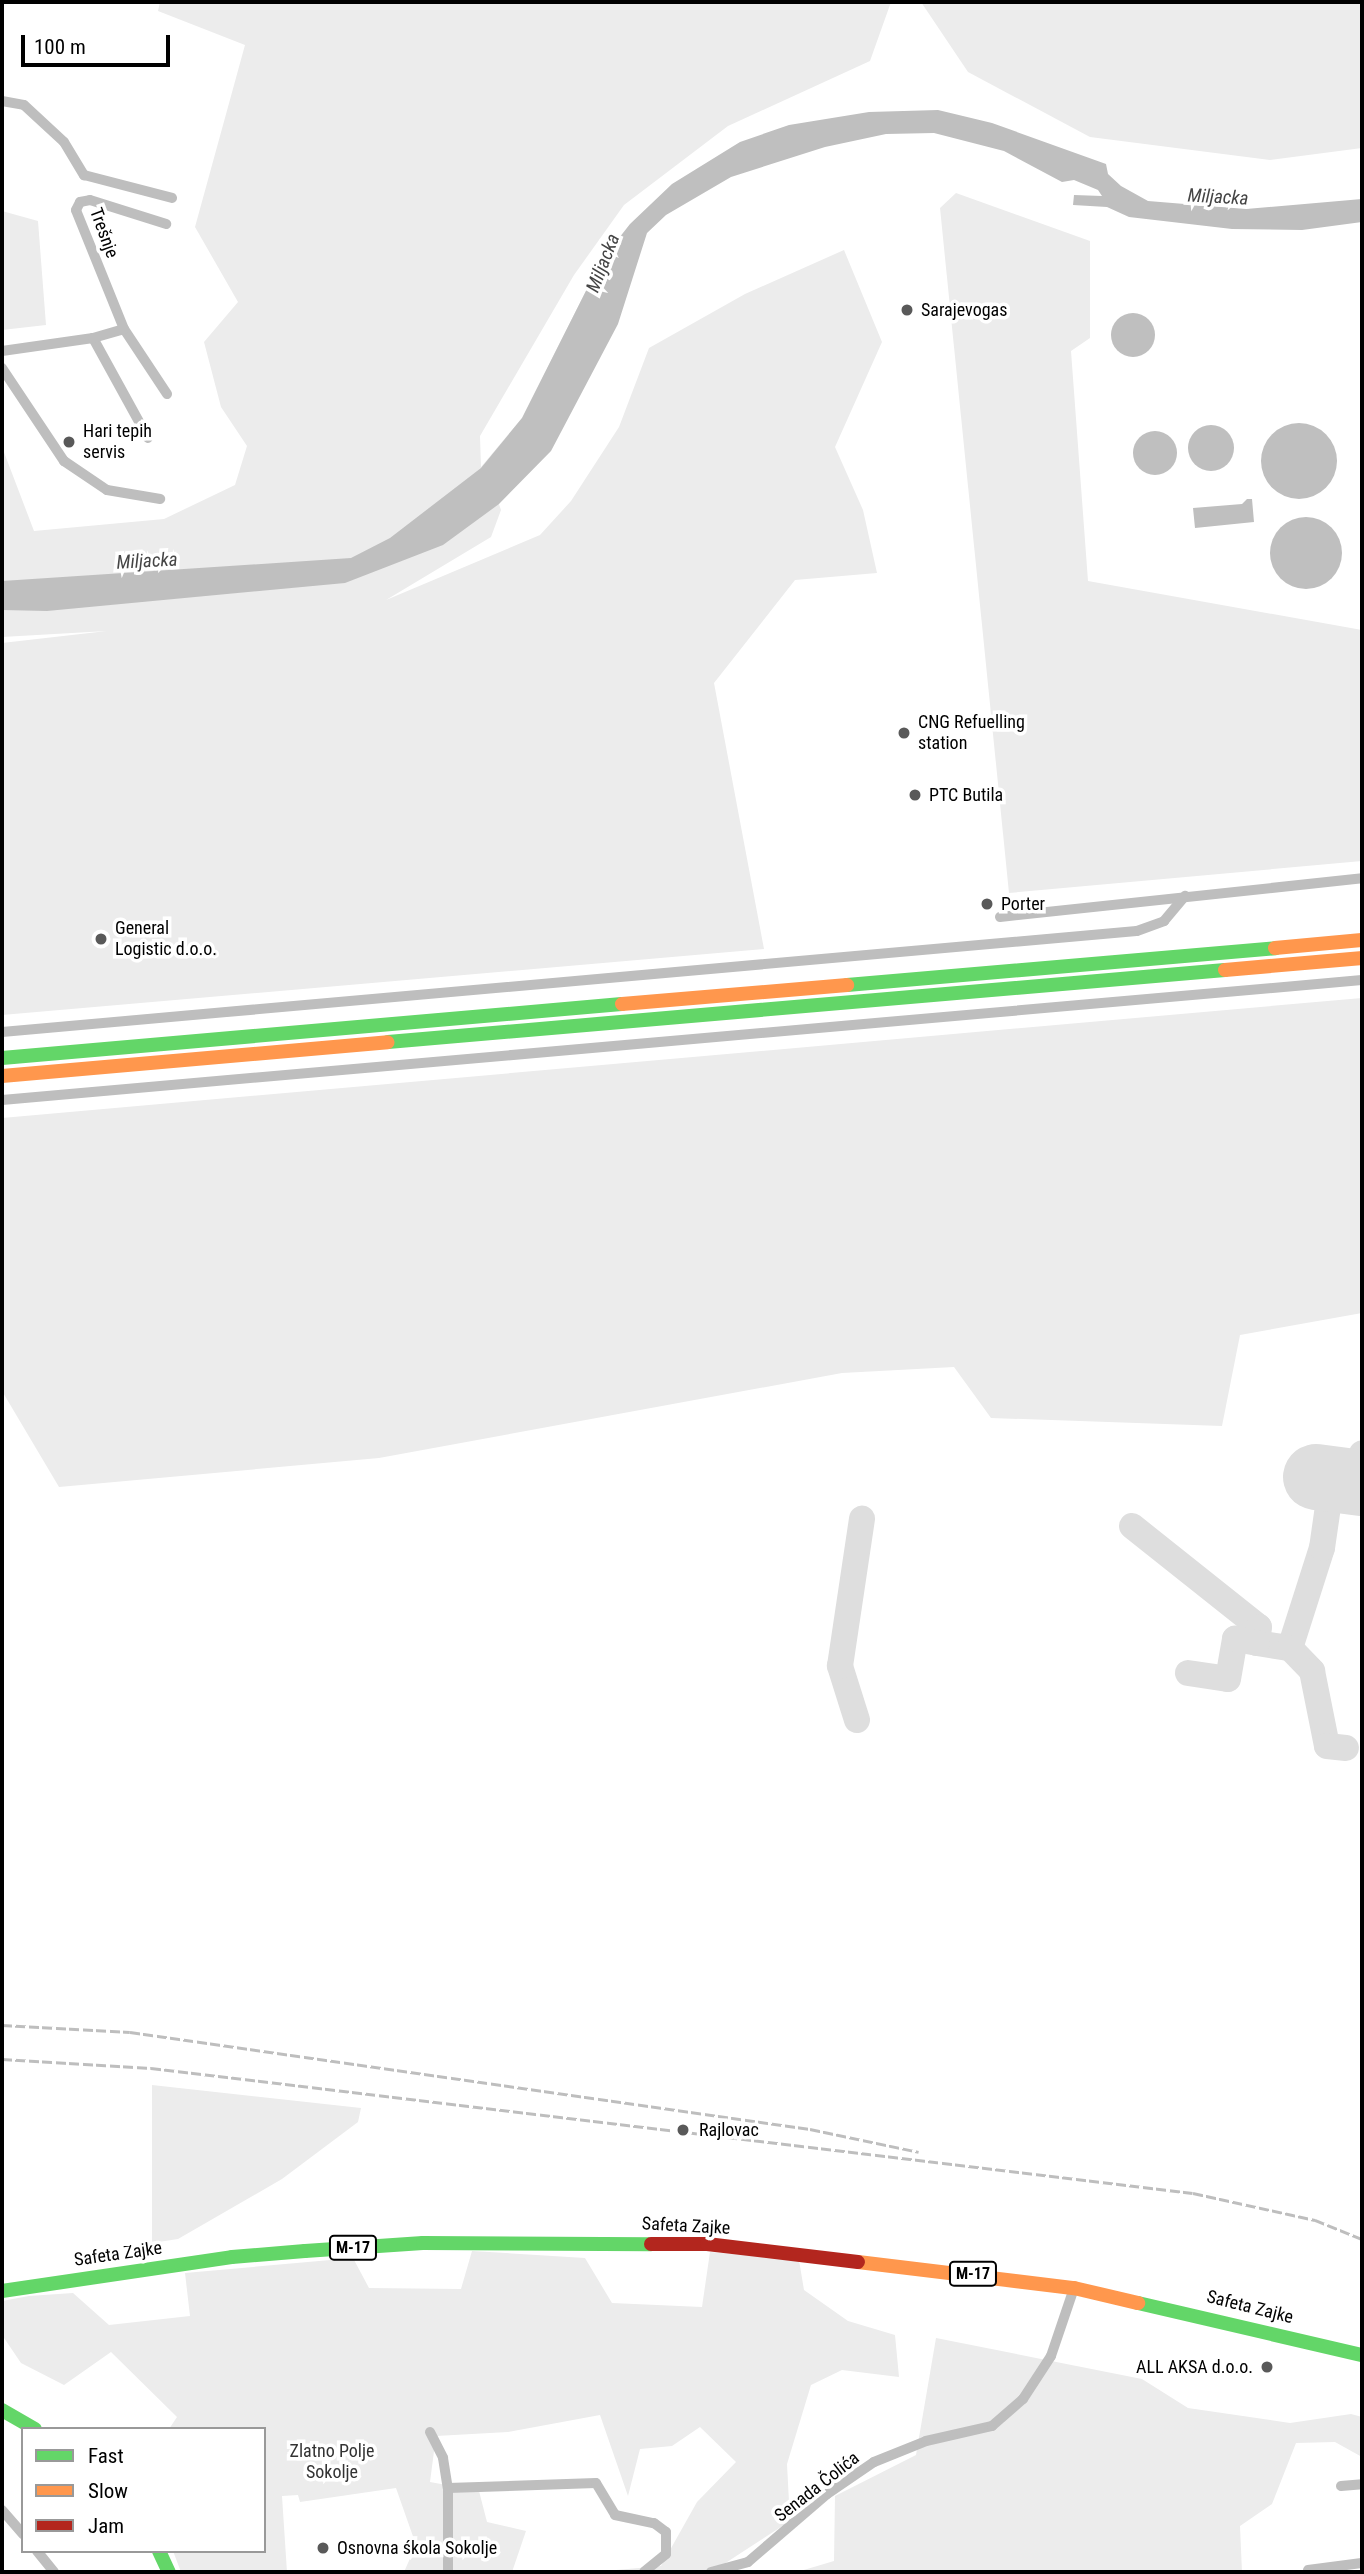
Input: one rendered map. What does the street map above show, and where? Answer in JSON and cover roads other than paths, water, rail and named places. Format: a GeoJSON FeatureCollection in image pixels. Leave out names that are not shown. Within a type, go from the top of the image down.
{"type":"FeatureCollection","features":[{"type":"Feature","properties":{"kind":"main road"},"geometry":{"type":"LineString","coordinates":[[2,1058],[1362,940]]}},
{"type":"Feature","properties":{"kind":"main road"},"geometry":{"type":"LineString","coordinates":[[2,1076],[1362,958]]}},
{"type":"Feature","properties":{"kind":"main road","name":"Safeta Zajke"},"geometry":{"type":"LineString","coordinates":[[2,2291],[256,2255],[423,2244],[611,2242],[790,2252],[1074,2288],[1362,2355]]}},
{"type":"Feature","properties":{"kind":"main road"},"geometry":{"type":"LineString","coordinates":[[2,2410],[32,2427]]}},
{"type":"Feature","properties":{"kind":"main road"},"geometry":{"type":"LineString","coordinates":[[160,2553],[169,2572]]}},
{"type":"Feature","properties":{"kind":"street","name":"Trešnje"},"geometry":{"type":"LineString","coordinates":[[2,101],[24,105],[64,142],[84,175],[172,198]]}},
{"type":"Feature","properties":{"kind":"street","name":"Trešnje"},"geometry":{"type":"LineString","coordinates":[[124,329],[78,206],[90,200],[166,224]]}},
{"type":"Feature","properties":{"kind":"street"},"geometry":{"type":"LineString","coordinates":[[2,351],[93,338],[124,329],[167,394]]}},
{"type":"Feature","properties":{"kind":"street"},"geometry":{"type":"LineString","coordinates":[[93,338],[148,438]]}},
{"type":"Feature","properties":{"kind":"street"},"geometry":{"type":"LineString","coordinates":[[2,368],[64,461],[107,490],[160,499]]}},
{"type":"Feature","properties":{"kind":"street"},"geometry":{"type":"LineString","coordinates":[[1000,917],[1362,878]]}},
{"type":"Feature","properties":{"kind":"street"},"geometry":{"type":"LineString","coordinates":[[2,1032],[1137,931],[1164,921],[1185,896]]}},
{"type":"Feature","properties":{"kind":"street"},"geometry":{"type":"LineString","coordinates":[[2,1100],[1362,980]]}},
{"type":"Feature","properties":{"kind":"street","name":"Senada Čolića"},"geometry":{"type":"LineString","coordinates":[[711,2572],[748,2562],[827,2494],[874,2462],[926,2441],[992,2426],[1023,2399],[1051,2356],[1074,2288]]}},
{"type":"Feature","properties":{"kind":"street"},"geometry":{"type":"LineString","coordinates":[[430,2432],[443,2458],[448,2488],[448,2572]]}},
{"type":"Feature","properties":{"kind":"street"},"geometry":{"type":"LineString","coordinates":[[448,2488],[596,2483],[615,2515],[654,2523],[666,2532],[666,2554],[643,2572]]}},
{"type":"Feature","properties":{"kind":"street"},"geometry":{"type":"LineString","coordinates":[[1340,2486],[1362,2484]]}},
{"type":"Feature","properties":{"kind":"street"},"geometry":{"type":"LineString","coordinates":[[2,2510],[21,2533]]}},
{"type":"Feature","properties":{"kind":"street"},"geometry":{"type":"LineString","coordinates":[[39,2553],[54,2572]]}},
{"type":"Feature","properties":{"kind":"street"},"geometry":{"type":"LineString","coordinates":[[1308,2570],[1362,2563]]}},
{"type":"Feature","properties":{"kind":"water","name":"Miljacka"},"geometry":{"type":"Polygon","coordinates":[[[938,110],[992,123],[1106,164],[1108,174],[1121,186],[1148,201],[1246,209],[1362,199],[1362,222],[1302,230],[1232,229],[1129,217],[1107,207],[1073,205],[1074,195],[1102,196],[1098,190],[1074,180],[1062,182],[1004,151],[934,133],[886,134],[825,147],[731,177],[666,215],[647,233],[618,324],[551,451],[499,504],[443,545],[345,583],[47,611],[2,610],[2,581],[351,558],[390,538],[481,468],[522,418],[601,261],[630,224],[672,184],[740,142],[789,125],[869,112],[938,110]]]}},
{"type":"Feature","properties":{"kind":"water"},"geometry":{"type":"Polygon","coordinates":[[[1133,313],[1149,319],[1155,335],[1149,351],[1133,357],[1117,351],[1111,335],[1117,319],[1133,313]]]}},
{"type":"Feature","properties":{"kind":"water"},"geometry":{"type":"Polygon","coordinates":[[[1292,423],[1306,423],[1320,429],[1331,440],[1337,461],[1334,476],[1326,488],[1306,499],[1292,499],[1278,493],[1267,482],[1261,468],[1261,454],[1267,440],[1278,429],[1292,423]]]}},
{"type":"Feature","properties":{"kind":"water"},"geometry":{"type":"Polygon","coordinates":[[[1211,425],[1227,432],[1234,448],[1227,464],[1211,471],[1195,464],[1188,448],[1195,432],[1211,425]]]}},
{"type":"Feature","properties":{"kind":"water"},"geometry":{"type":"Polygon","coordinates":[[[1155,431],[1170,438],[1177,453],[1170,468],[1155,475],[1140,468],[1133,453],[1140,438],[1155,431]]]}},
{"type":"Feature","properties":{"kind":"water"},"geometry":{"type":"Polygon","coordinates":[[[1247,499],[1252,499],[1254,522],[1195,528],[1193,508],[1242,504],[1247,499]]]}},
{"type":"Feature","properties":{"kind":"water"},"geometry":{"type":"Polygon","coordinates":[[[1306,517],[1326,523],[1336,533],[1342,553],[1336,573],[1326,583],[1306,589],[1286,583],[1276,573],[1270,553],[1276,533],[1286,523],[1306,517]]]}},
{"type":"Feature","properties":{"kind":"railway"},"geometry":{"type":"LineString","coordinates":[[2,2025],[130,2032],[810,2129],[919,2152]]}},
{"type":"Feature","properties":{"kind":"railway"},"geometry":{"type":"LineString","coordinates":[[2,2059],[151,2068],[1193,2193],[1315,2220],[1362,2239]]}},
{"type":"Feature","properties":{"kind":"place","name":"Sarajevogas"},"geometry":{"type":"Point","coordinates":[907,310]}},
{"type":"Feature","properties":{"kind":"place","name":"Hari tepih servis"},"geometry":{"type":"Point","coordinates":[69,442]}},
{"type":"Feature","properties":{"kind":"place","name":"CNG Refuelling station"},"geometry":{"type":"Point","coordinates":[904,733]}},
{"type":"Feature","properties":{"kind":"place","name":"PTC Butila"},"geometry":{"type":"Point","coordinates":[915,795]}},
{"type":"Feature","properties":{"kind":"place","name":"Porter"},"geometry":{"type":"Point","coordinates":[987,904]}},
{"type":"Feature","properties":{"kind":"place","name":"General Logistic d.o.o."},"geometry":{"type":"Point","coordinates":[101,939]}},
{"type":"Feature","properties":{"kind":"place","name":"Rajlovac"},"geometry":{"type":"Point","coordinates":[683,2130]}},
{"type":"Feature","properties":{"kind":"place","name":"ALL AKSA d.o.o."},"geometry":{"type":"Point","coordinates":[1267,2367]}},
{"type":"Feature","properties":{"kind":"place","name":"Osnovna śkola Sokolje"},"geometry":{"type":"Point","coordinates":[323,2548]}},
{"type":"Feature","properties":{"kind":"park label","name":"Zlatno Polje Sokolje"},"geometry":{"type":"Point","coordinates":[332,2462]}}]}
